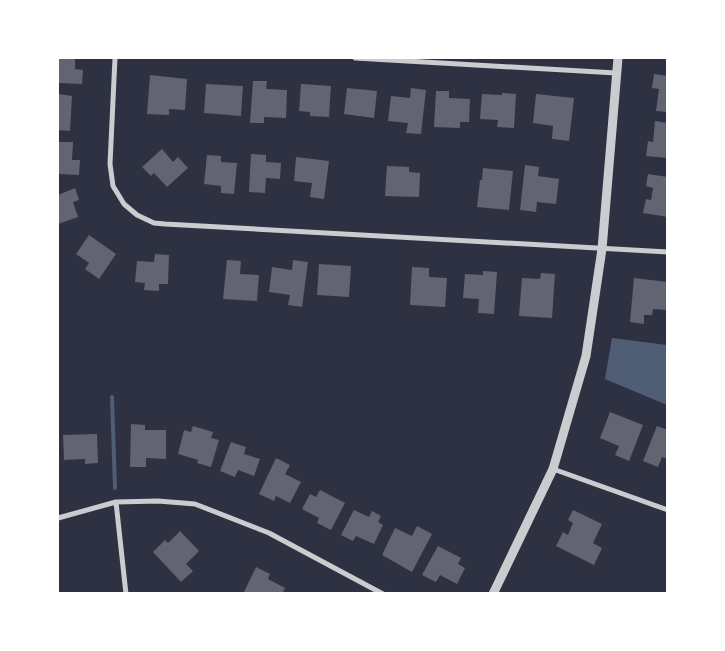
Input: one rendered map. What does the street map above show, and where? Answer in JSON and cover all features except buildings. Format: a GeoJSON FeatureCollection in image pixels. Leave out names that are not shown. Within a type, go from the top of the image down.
{"type":"FeatureCollection","features":[{"type":"Feature","properties":{"kind":"street"},"geometry":{"type":"LineString","coordinates":[[115,58],[110,175],[119,198],[130,210],[144,219],[166,224],[668,252]]}},
{"type":"Feature","properties":{"kind":"street"},"geometry":{"type":"LineString","coordinates":[[355,58],[616,74]]}},
{"type":"Feature","properties":{"kind":"street"},"geometry":{"type":"LineString","coordinates":[[493,594],[553,469],[586,356],[602,249],[618,58]]}},
{"type":"Feature","properties":{"kind":"street"},"geometry":{"type":"LineString","coordinates":[[553,469],[668,510]]}},
{"type":"Feature","properties":{"kind":"street"},"geometry":{"type":"LineString","coordinates":[[58,518],[116,502],[158,501],[195,504],[270,533],[383,594]]}},
{"type":"Feature","properties":{"kind":"street"},"geometry":{"type":"LineString","coordinates":[[116,502],[126,594]]}},
{"type":"Feature","properties":{"kind":"water"},"geometry":{"type":"Polygon","coordinates":[[[612,338],[667,345],[667,405],[605,379],[612,338]]]}},
{"type":"Feature","properties":{"kind":"waterway"},"geometry":{"type":"LineString","coordinates":[[112,397],[115,488]]}}]}
